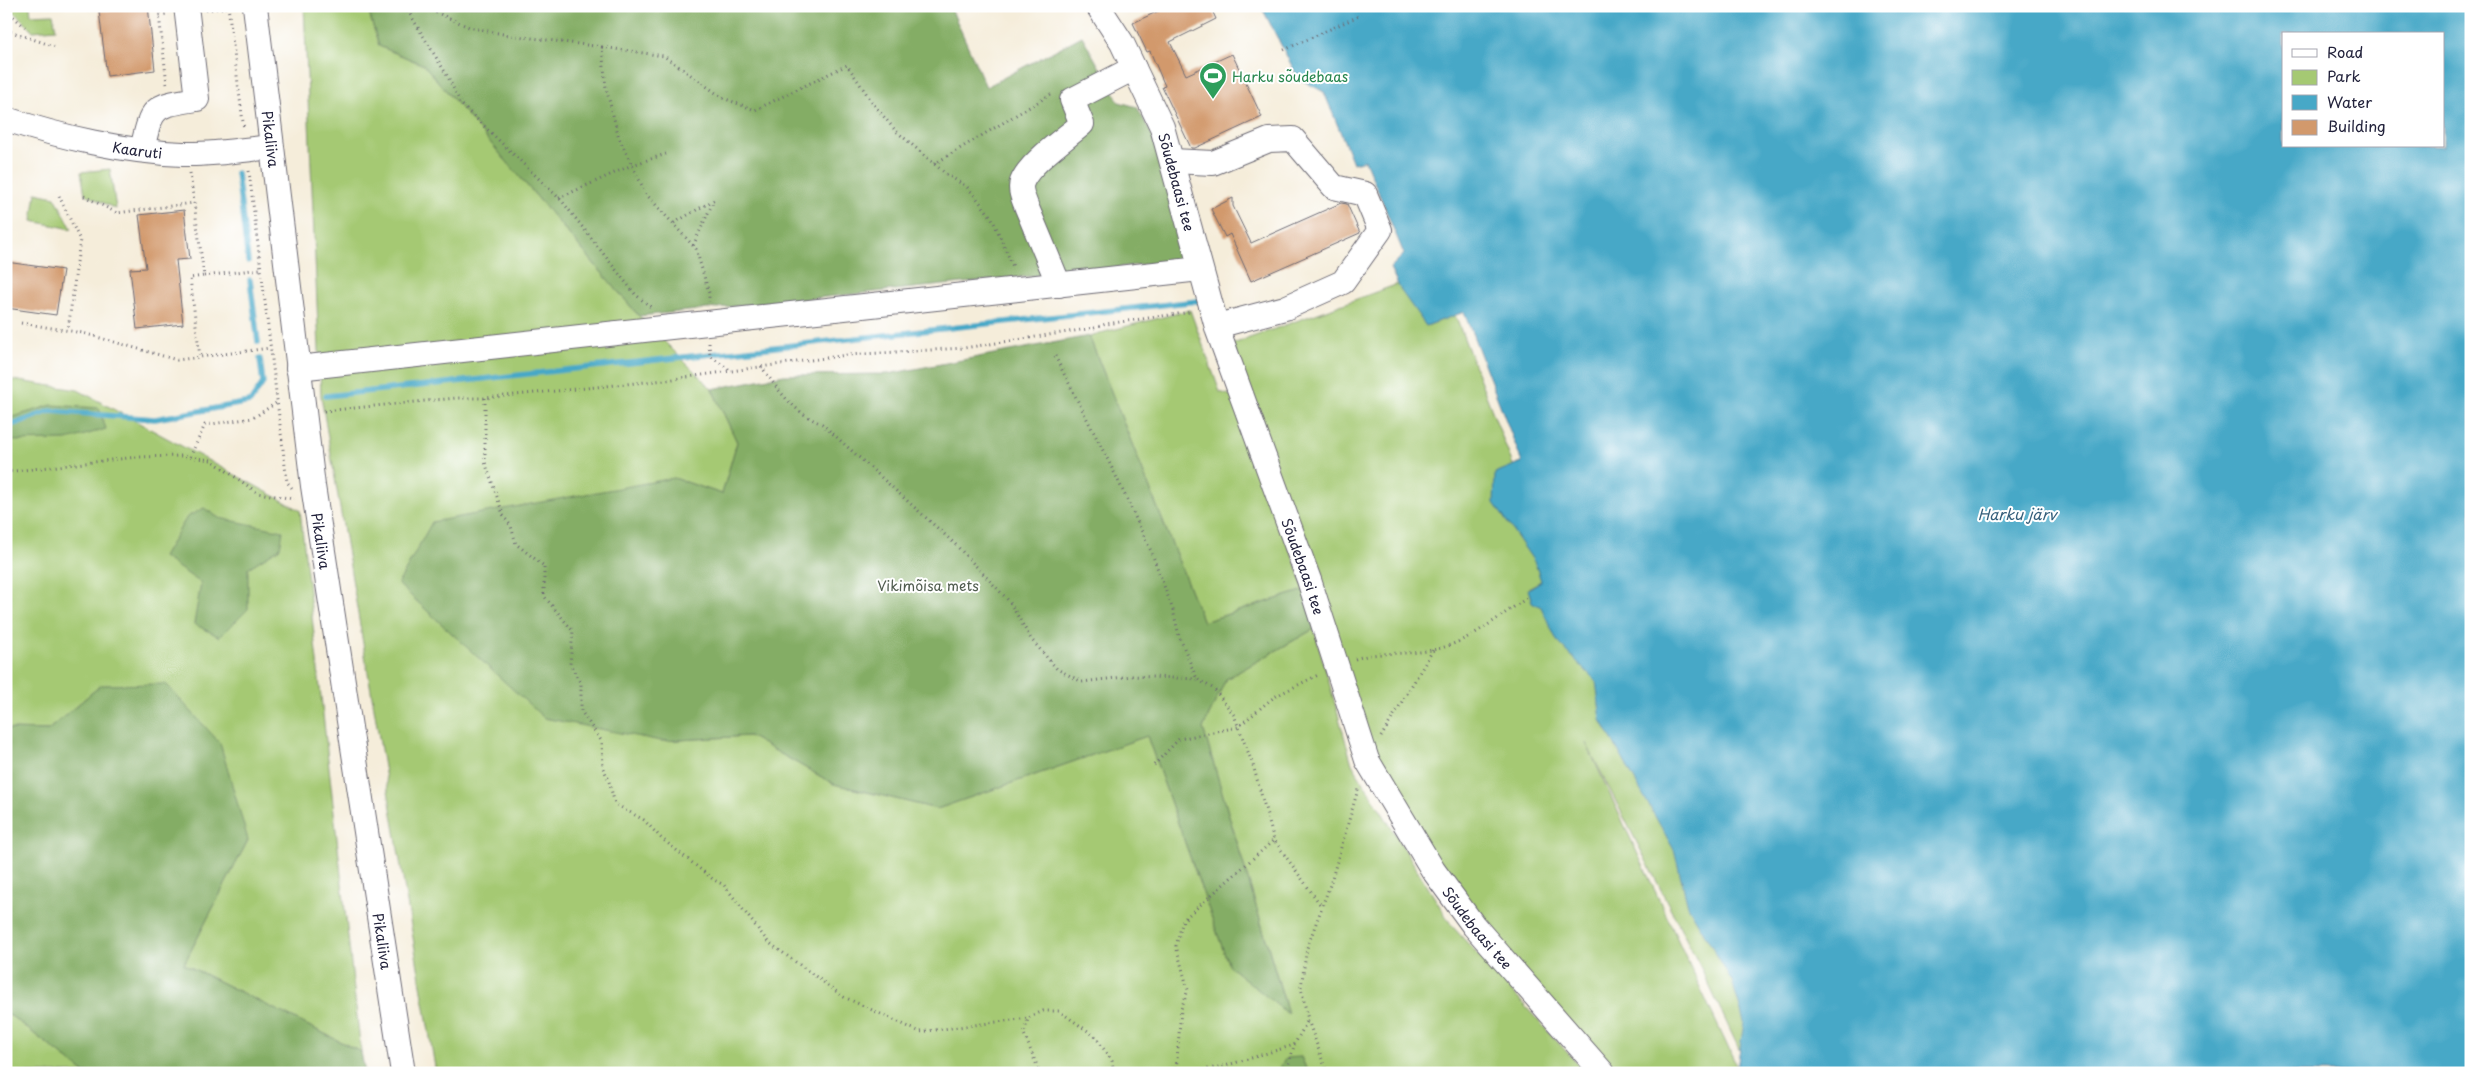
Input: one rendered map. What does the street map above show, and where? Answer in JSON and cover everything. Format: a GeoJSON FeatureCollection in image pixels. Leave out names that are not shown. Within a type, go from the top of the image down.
{"type":"FeatureCollection","features":[{"type":"Feature","properties":{"kind":"street"},"geometry":{"type":"LineString","coordinates":[[142,150],[151,115],[157,108],[169,104],[197,100],[186,6]]}},
{"type":"Feature","properties":{"kind":"street","name":"Pikaliiva"},"geometry":{"type":"LineString","coordinates":[[255,6],[298,368],[318,518],[403,1073]]}},
{"type":"Feature","properties":{"kind":"street","name":"Sõudebaasi tee"},"geometry":{"type":"LineString","coordinates":[[1098,6],[1122,43],[1162,127],[1214,317],[1309,580],[1367,760],[1433,870],[1474,926],[1603,1073]]}},
{"type":"Feature","properties":{"kind":"street"},"geometry":{"type":"LineString","coordinates":[[1058,285],[1027,208],[1021,188],[1022,182],[1032,168],[1082,124],[1072,100],[1134,68]]}},
{"type":"Feature","properties":{"kind":"street","name":"Kaaruti"},"geometry":{"type":"LineString","coordinates":[[6,119],[51,132],[142,150],[182,154],[271,147]]}},
{"type":"Feature","properties":{"kind":"street"},"geometry":{"type":"LineString","coordinates":[[1172,161],[1213,164],[1268,140],[1293,139],[1334,187],[1365,194],[1380,230],[1343,282],[1285,308],[1214,317]]}},
{"type":"Feature","properties":{"kind":"street"},"geometry":{"type":"LineString","coordinates":[[298,368],[1200,269]]}},
{"type":"Feature","properties":{"kind":"path"},"geometry":{"type":"LineString","coordinates":[[169,104],[159,15],[171,14],[170,6]]}},
{"type":"Feature","properties":{"kind":"path"},"geometry":{"type":"LineString","coordinates":[[228,6],[287,482],[297,494]]}},
{"type":"Feature","properties":{"kind":"path"},"geometry":{"type":"LineString","coordinates":[[405,6],[448,77],[461,104],[559,198],[635,294],[651,306],[666,327]]}},
{"type":"Feature","properties":{"kind":"path"},"geometry":{"type":"LineString","coordinates":[[422,6],[470,28],[664,56],[722,98],[755,110],[847,66],[875,106],[895,130],[933,164],[967,187],[992,218],[1022,289]]}},
{"type":"Feature","properties":{"kind":"path"},"geometry":{"type":"LineString","coordinates":[[6,10],[25,28]]}},
{"type":"Feature","properties":{"kind":"path"},"geometry":{"type":"LineString","coordinates":[[1284,50],[1361,15]]}},
{"type":"Feature","properties":{"kind":"path"},"geometry":{"type":"LineString","coordinates":[[6,30],[56,47]]}},
{"type":"Feature","properties":{"kind":"path"},"geometry":{"type":"LineString","coordinates":[[602,47],[608,96],[619,138],[646,194],[693,246],[709,293],[708,324]]}},
{"type":"Feature","properties":{"kind":"path"},"geometry":{"type":"LineString","coordinates":[[933,164],[1061,88],[1072,100]]}},
{"type":"Feature","properties":{"kind":"path"},"geometry":{"type":"LineString","coordinates":[[559,198],[632,165],[666,154]]}},
{"type":"Feature","properties":{"kind":"path"},"geometry":{"type":"LineString","coordinates":[[190,165],[204,276]]}},
{"type":"Feature","properties":{"kind":"path"},"geometry":{"type":"LineString","coordinates":[[59,196],[80,240],[68,330]]}},
{"type":"Feature","properties":{"kind":"path"},"geometry":{"type":"LineString","coordinates":[[84,196],[117,213],[194,204]]}},
{"type":"Feature","properties":{"kind":"path"},"geometry":{"type":"LineString","coordinates":[[674,223],[714,200],[693,246]]}},
{"type":"Feature","properties":{"kind":"path"},"geometry":{"type":"LineString","coordinates":[[200,357],[190,278],[260,269]]}},
{"type":"Feature","properties":{"kind":"path"},"geometry":{"type":"LineString","coordinates":[[320,410],[456,398],[485,398],[666,380],[847,355],[964,348],[1214,317]]}},
{"type":"Feature","properties":{"kind":"path"},"geometry":{"type":"LineString","coordinates":[[21,323],[68,330],[177,360],[270,348]]}},
{"type":"Feature","properties":{"kind":"path"},"geometry":{"type":"LineString","coordinates":[[709,350],[710,356],[730,370]]}},
{"type":"Feature","properties":{"kind":"path"},"geometry":{"type":"LineString","coordinates":[[1055,356],[1116,476],[1150,551],[1197,679]]}},
{"type":"Feature","properties":{"kind":"path"},"geometry":{"type":"LineString","coordinates":[[761,366],[783,398],[805,417],[822,424],[954,543],[1009,601],[1031,639],[1057,669],[1082,682],[1132,676],[1197,679],[1214,689],[1234,715],[1253,765],[1274,840],[1322,906]]}},
{"type":"Feature","properties":{"kind":"path"},"geometry":{"type":"LineString","coordinates":[[485,398],[485,462],[516,544],[544,566],[544,596],[573,631],[570,664],[582,684],[581,711],[602,742],[603,768],[608,778],[614,804],[644,820],[661,838],[714,880],[724,885],[768,942],[844,997],[920,1032],[1028,1018],[1043,1012],[1059,1011],[1095,1036],[1112,1061],[1114,1073]]}},
{"type":"Feature","properties":{"kind":"path"},"geometry":{"type":"LineString","coordinates":[[190,457],[205,425],[253,418],[277,402]]}},
{"type":"Feature","properties":{"kind":"path"},"geometry":{"type":"LineString","coordinates":[[6,472],[137,457],[190,457],[211,460],[258,492],[302,500],[318,518]]}},
{"type":"Feature","properties":{"kind":"path"},"geometry":{"type":"LineString","coordinates":[[1154,765],[1179,739],[1238,726],[1274,697],[1335,665],[1375,653],[1433,650],[1470,636],[1527,598]]}},
{"type":"Feature","properties":{"kind":"path"},"geometry":{"type":"LineString","coordinates":[[1327,1073],[1308,1020],[1301,987],[1307,948],[1322,906],[1367,760],[1433,650]]}},
{"type":"Feature","properties":{"kind":"path"},"geometry":{"type":"LineString","coordinates":[[1176,1073],[1181,1009],[1188,990],[1176,946],[1182,920],[1274,840]]}},
{"type":"Feature","properties":{"kind":"path"},"geometry":{"type":"LineString","coordinates":[[1028,1018],[1024,1034],[1040,1073]]}},
{"type":"Feature","properties":{"kind":"path"},"geometry":{"type":"LineString","coordinates":[[1286,1073],[1294,1045],[1308,1020]]}},
{"type":"Feature","properties":{"kind":"path"},"geometry":{"type":"LineString","coordinates":[[1188,1073],[1228,1065],[1294,1045]]}},
{"type":"Feature","properties":{"kind":"green space"},"geometry":{"type":"Polygon","coordinates":[[[8,6],[30,6],[31,15],[53,14],[56,29],[33,31],[8,6]]]}},
{"type":"Feature","properties":{"kind":"green space"},"geometry":{"type":"Polygon","coordinates":[[[304,6],[367,6],[379,46],[424,65],[639,316],[712,389],[737,442],[722,494],[674,478],[661,741],[749,736],[834,784],[937,809],[1147,736],[1229,966],[1288,1013],[1203,728],[1226,679],[1314,629],[1352,764],[1452,926],[1586,1073],[1308,1073],[1301,1057],[1278,1069],[1280,1073],[436,1073],[321,396],[304,6]]]}},
{"type":"Feature","properties":{"kind":"green space"},"geometry":{"type":"Polygon","coordinates":[[[367,6],[950,6],[986,87],[1082,36],[1119,102],[1137,107],[1156,142],[1189,260],[639,316],[424,65],[379,46],[367,6]]]}},
{"type":"Feature","properties":{"kind":"green space"},"geometry":{"type":"Polygon","coordinates":[[[110,169],[116,209],[85,194],[81,172],[110,169]]]}},
{"type":"Feature","properties":{"kind":"green space"},"geometry":{"type":"Polygon","coordinates":[[[36,193],[55,197],[72,229],[32,221],[36,193]]]}},
{"type":"Feature","properties":{"kind":"green space"},"geometry":{"type":"Polygon","coordinates":[[[1398,284],[1426,326],[1455,315],[1513,465],[1522,462],[1541,581],[1528,588],[1532,602],[1626,598],[1808,1073],[1750,1073],[1703,972],[1586,743],[1740,1073],[1616,1073],[1529,981],[1440,867],[1374,753],[1233,344],[1398,284]]]}},
{"type":"Feature","properties":{"kind":"green space"},"geometry":{"type":"Polygon","coordinates":[[[1190,310],[1220,392],[1236,397],[1305,590],[1203,622],[1089,336],[1190,310]]]}},
{"type":"Feature","properties":{"kind":"green space","name":"Vikimõisa mets"},"geometry":{"type":"Polygon","coordinates":[[[1089,336],[1203,622],[1305,590],[1314,629],[1226,679],[1203,728],[1288,1014],[1229,966],[1147,736],[937,809],[834,784],[749,736],[661,741],[544,718],[398,584],[432,522],[674,478],[722,494],[737,442],[712,389],[784,375],[888,374],[1089,336]]]}},
{"type":"Feature","properties":{"kind":"green space"},"geometry":{"type":"Polygon","coordinates":[[[6,379],[78,390],[300,510],[361,1052],[184,964],[248,840],[101,685],[48,730],[6,729],[6,379]]]}},
{"type":"Feature","properties":{"kind":"green space"},"geometry":{"type":"Polygon","coordinates":[[[52,405],[99,408],[106,429],[67,440],[6,441],[6,419],[52,405]]]}},
{"type":"Feature","properties":{"kind":"green space"},"geometry":{"type":"Polygon","coordinates":[[[204,508],[219,518],[283,531],[280,548],[248,568],[248,609],[220,637],[194,624],[201,583],[163,557],[187,517],[204,508]]]}},
{"type":"Feature","properties":{"kind":"green space"},"geometry":{"type":"Polygon","coordinates":[[[166,684],[220,743],[248,840],[184,964],[361,1052],[365,1073],[85,1073],[6,1012],[6,729],[48,730],[101,685],[166,684]]]}},
{"type":"Feature","properties":{"kind":"green space"},"geometry":{"type":"Polygon","coordinates":[[[6,1012],[85,1073],[6,1073],[6,1012]]]}},
{"type":"Feature","properties":{"kind":"green space"},"geometry":{"type":"Polygon","coordinates":[[[1301,1057],[1308,1073],[1280,1073],[1278,1070],[1286,1058],[1301,1057]]]}},
{"type":"Feature","properties":{"kind":"water","name":"Harku järv"},"geometry":{"type":"Polygon","coordinates":[[[1261,6],[2471,6],[2471,1073],[1741,1073],[1737,1067],[1744,1022],[1732,981],[1688,906],[1674,850],[1601,720],[1596,681],[1557,641],[1541,607],[1532,602],[1528,589],[1541,581],[1535,563],[1494,503],[1495,473],[1522,462],[1464,312],[1426,326],[1401,291],[1390,268],[1404,254],[1365,160],[1353,163],[1324,92],[1298,78],[1261,6]]]}},
{"type":"Feature","properties":{"kind":"building"},"geometry":{"type":"Polygon","coordinates":[[[114,6],[148,6],[155,70],[107,76],[99,11],[115,10],[114,6]]]}},
{"type":"Feature","properties":{"kind":"building"},"geometry":{"type":"Polygon","coordinates":[[[1169,6],[1210,6],[1216,19],[1170,42],[1186,75],[1232,54],[1262,117],[1195,148],[1191,148],[1162,87],[1165,86],[1150,51],[1147,52],[1133,23],[1169,6]]]}},
{"type":"Feature","properties":{"kind":"building"},"geometry":{"type":"Polygon","coordinates":[[[1233,198],[1233,206],[1251,243],[1341,203],[1347,204],[1360,233],[1251,281],[1230,234],[1225,237],[1211,209],[1233,198]]]}},
{"type":"Feature","properties":{"kind":"building"},"geometry":{"type":"Polygon","coordinates":[[[184,210],[190,259],[176,260],[183,324],[137,329],[130,269],[146,268],[139,215],[184,210]]]}},
{"type":"Feature","properties":{"kind":"building"},"geometry":{"type":"Polygon","coordinates":[[[6,262],[63,270],[56,315],[6,308],[6,262]]]}},
{"type":"Feature","properties":{"kind":"waterway"},"geometry":{"type":"LineString","coordinates":[[237,173],[248,261]]}},
{"type":"Feature","properties":{"kind":"waterway"},"geometry":{"type":"LineString","coordinates":[[250,280],[258,342]]}},
{"type":"Feature","properties":{"kind":"waterway"},"geometry":{"type":"LineString","coordinates":[[326,396],[1198,301]]}},
{"type":"Feature","properties":{"kind":"waterway"},"geometry":{"type":"LineString","coordinates":[[6,427],[50,411],[155,419],[250,402],[263,383],[260,359]]}},
{"type":"Feature","properties":{"kind":"place","name":"Harku sõudebaas"},"geometry":{"type":"Point","coordinates":[1213,100]}}]}
